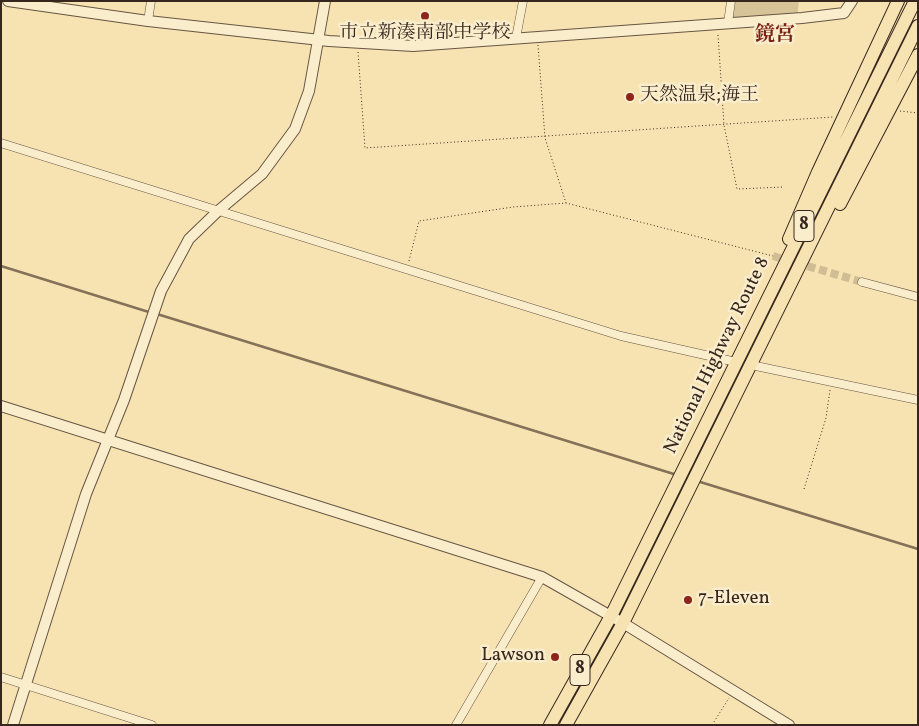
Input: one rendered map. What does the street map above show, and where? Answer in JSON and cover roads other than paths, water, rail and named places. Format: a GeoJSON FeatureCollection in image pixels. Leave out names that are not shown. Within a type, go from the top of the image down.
{"type":"FeatureCollection","features":[{"type":"Feature","properties":{"kind":"highway","name":"8"},"geometry":{"type":"LineString","coordinates":[[758,318],[797,220],[898,1]]}},
{"type":"Feature","properties":{"kind":"highway","name":"National Highway Route 8"},"geometry":{"type":"LineString","coordinates":[[550,725],[611,616],[913,6]]}},
{"type":"Feature","properties":{"kind":"highway","name":"National Highway Route 8"},"geometry":{"type":"LineString","coordinates":[[566,725],[623,623],[680,504],[751,365],[918,26]]}},
{"type":"Feature","properties":{"kind":"highway","name":"8"},"geometry":{"type":"LineString","coordinates":[[782,299],[829,224],[918,55]]}},
{"type":"Feature","properties":{"kind":"street"},"geometry":{"type":"LineString","coordinates":[[10,1],[148,21],[319,40],[413,46],[840,14],[844,13],[852,1]]}},
{"type":"Feature","properties":{"kind":"street"},"geometry":{"type":"LineString","coordinates":[[148,21],[152,1]]}},
{"type":"Feature","properties":{"kind":"street"},"geometry":{"type":"LineString","coordinates":[[13,725],[66,552],[149,329],[161,291],[189,239],[218,211],[262,174],[295,129],[310,91],[326,1]]}},
{"type":"Feature","properties":{"kind":"street"},"geometry":{"type":"LineString","coordinates":[[516,38],[523,1]]}},
{"type":"Feature","properties":{"kind":"street"},"geometry":{"type":"LineString","coordinates":[[728,23],[731,1]]}},
{"type":"Feature","properties":{"kind":"street"},"geometry":{"type":"LineString","coordinates":[[1,143],[620,336],[736,362]]}},
{"type":"Feature","properties":{"kind":"street"},"geometry":{"type":"LineString","coordinates":[[862,282],[918,297]]}},
{"type":"Feature","properties":{"kind":"street"},"geometry":{"type":"LineString","coordinates":[[751,365],[918,400]]}},
{"type":"Feature","properties":{"kind":"street"},"geometry":{"type":"LineString","coordinates":[[1,406],[542,577],[623,623],[788,725]]}},
{"type":"Feature","properties":{"kind":"street"},"geometry":{"type":"LineString","coordinates":[[456,725],[542,577]]}},
{"type":"Feature","properties":{"kind":"street"},"geometry":{"type":"LineString","coordinates":[[1,677],[152,725]]}},
{"type":"Feature","properties":{"kind":"waterway"},"geometry":{"type":"LineString","coordinates":[[1,266],[152,313]]}},
{"type":"Feature","properties":{"kind":"waterway"},"geometry":{"type":"LineString","coordinates":[[157,314],[677,475]]}},
{"type":"Feature","properties":{"kind":"waterway"},"geometry":{"type":"LineString","coordinates":[[697,481],[918,549]]}},
{"type":"Feature","properties":{"kind":"tunnel"},"geometry":{"type":"LineString","coordinates":[[773,256],[862,282]]}},
{"type":"Feature","properties":{"kind":"place","name":"市立新湊南部中学校"},"geometry":{"type":"Point","coordinates":[425,16]}},
{"type":"Feature","properties":{"kind":"place","name":"天然温泉;海王"},"geometry":{"type":"Point","coordinates":[630,97]}},
{"type":"Feature","properties":{"kind":"place","name":"7-Eleven"},"geometry":{"type":"Point","coordinates":[688,600]}},
{"type":"Feature","properties":{"kind":"place","name":"Lawson"},"geometry":{"type":"Point","coordinates":[555,657]}},
{"type":"Feature","properties":{"kind":"district","name":"鏡宮"},"geometry":{"type":"Point","coordinates":[775,36]}}]}
